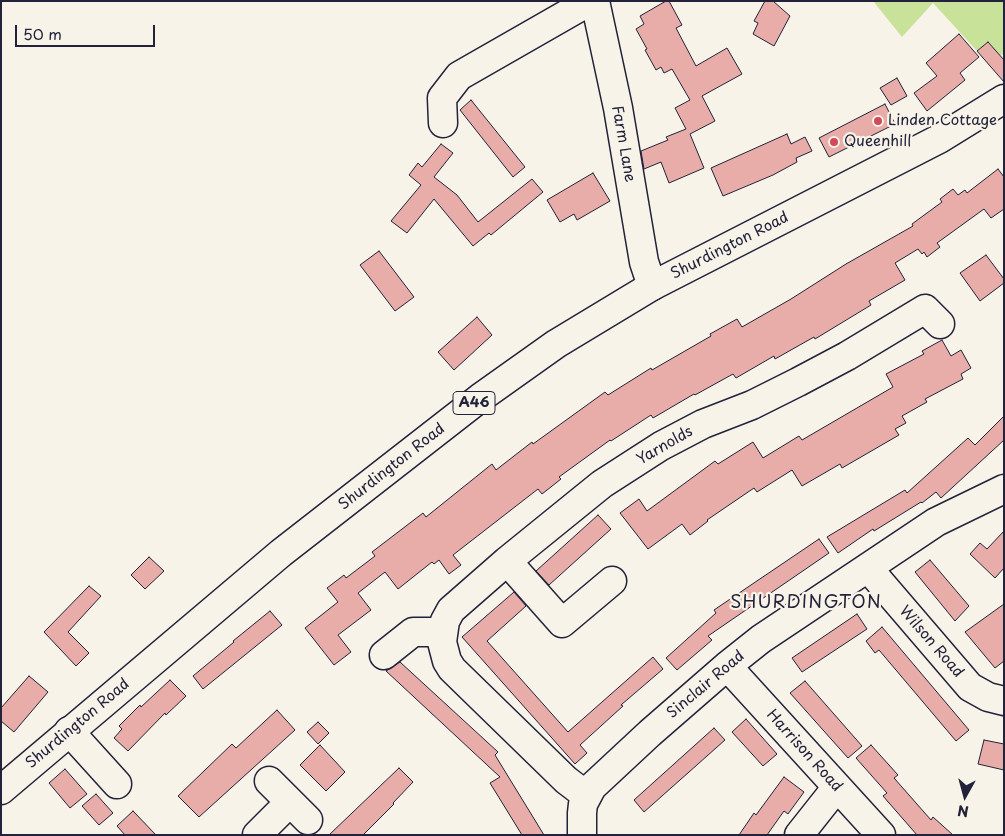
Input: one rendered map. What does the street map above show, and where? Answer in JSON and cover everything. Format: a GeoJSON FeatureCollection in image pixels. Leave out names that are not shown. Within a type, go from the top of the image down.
{"type":"FeatureCollection","features":[{"type":"Feature","properties":{"kind":"street"},"geometry":{"type":"LineString","coordinates":[[443,124],[442,98],[459,76],[590,1]]}},
{"type":"Feature","properties":{"kind":"street","name":"Farm Lane"},"geometry":{"type":"LineString","coordinates":[[595,1],[618,108],[644,262],[652,286]]}},
{"type":"Feature","properties":{"kind":"street","name":"Shurdington Road"},"geometry":{"type":"LineString","coordinates":[[1,790],[281,553],[480,398],[556,344],[652,286],[939,139],[1004,99]]}},
{"type":"Feature","properties":{"kind":"street","name":"Yarnolds"},"geometry":{"type":"LineString","coordinates":[[442,632],[444,622],[451,610],[507,561],[602,484],[661,446],[703,424],[752,405],[848,356],[925,308]]}},
{"type":"Feature","properties":{"kind":"street","name":"Sinclair Road"},"geometry":{"type":"LineString","coordinates":[[582,833],[582,812],[592,787],[650,733],[727,666],[761,639],[936,522],[1004,489]]}},
{"type":"Feature","properties":{"kind":"street"},"geometry":{"type":"LineString","coordinates":[[507,561],[562,623],[612,581]]}},
{"type":"Feature","properties":{"kind":"street","name":"Wilson Road"},"geometry":{"type":"LineString","coordinates":[[868,568],[970,687],[988,697],[1004,700]]}},
{"type":"Feature","properties":{"kind":"street"},"geometry":{"type":"LineString","coordinates":[[384,655],[413,632],[442,632],[447,661],[458,676],[566,780],[587,796]]}},
{"type":"Feature","properties":{"kind":"street","name":"Harrison Road"},"geometry":{"type":"LineString","coordinates":[[727,666],[881,835]]}},
{"type":"Feature","properties":{"kind":"street"},"geometry":{"type":"LineString","coordinates":[[70,731],[117,784]]}},
{"type":"Feature","properties":{"kind":"street"},"geometry":{"type":"LineString","coordinates":[[257,835],[299,811],[269,781]]}},
{"type":"Feature","properties":{"kind":"street"},"geometry":{"type":"LineString","coordinates":[[799,835],[836,787]]}},
{"type":"Feature","properties":{"kind":"green space"},"geometry":{"type":"Polygon","coordinates":[[[873,1],[1004,1],[1004,53],[1000,56],[988,42],[977,51],[933,3],[902,37],[873,1]]]}},
{"type":"Feature","properties":{"kind":"building"},"geometry":{"type":"Polygon","coordinates":[[[669,1],[682,25],[676,28],[696,66],[727,48],[742,74],[702,96],[715,121],[690,134],[704,168],[669,183],[661,162],[644,169],[641,151],[668,140],[666,137],[686,129],[675,108],[690,100],[672,69],[664,73],[661,67],[656,70],[636,29],[644,24],[640,16],[669,1]]]}},
{"type":"Feature","properties":{"kind":"building"},"geometry":{"type":"Polygon","coordinates":[[[765,1],[773,1],[790,16],[774,46],[753,34],[758,23],[754,21],[765,1]]]}},
{"type":"Feature","properties":{"kind":"building"},"geometry":{"type":"Polygon","coordinates":[[[959,34],[979,57],[960,73],[965,80],[927,111],[914,93],[937,76],[926,63],[959,34]]]}},
{"type":"Feature","properties":{"kind":"building"},"geometry":{"type":"Polygon","coordinates":[[[988,42],[1004,60],[1004,82],[977,51],[988,42]]]}},
{"type":"Feature","properties":{"kind":"building"},"geometry":{"type":"Polygon","coordinates":[[[897,78],[907,96],[891,105],[880,88],[897,78]]]}},
{"type":"Feature","properties":{"kind":"building"},"geometry":{"type":"Polygon","coordinates":[[[471,100],[525,167],[513,177],[460,110],[471,100]]]}},
{"type":"Feature","properties":{"kind":"building"},"geometry":{"type":"Polygon","coordinates":[[[885,104],[895,124],[829,157],[819,138],[885,104]]]}},
{"type":"Feature","properties":{"kind":"building"},"geometry":{"type":"Polygon","coordinates":[[[787,134],[791,144],[805,137],[812,151],[796,158],[797,162],[773,175],[723,196],[711,168],[787,134]]]}},
{"type":"Feature","properties":{"kind":"building"},"geometry":{"type":"Polygon","coordinates":[[[441,144],[453,153],[434,177],[457,195],[478,222],[532,179],[543,192],[491,235],[489,233],[473,246],[434,199],[407,233],[391,221],[421,185],[409,175],[418,163],[422,167],[441,144]]]}},
{"type":"Feature","properties":{"kind":"building"},"geometry":{"type":"Polygon","coordinates":[[[998,169],[1004,177],[1004,209],[991,218],[984,209],[937,243],[940,247],[927,257],[924,252],[922,254],[918,249],[895,263],[905,280],[869,301],[871,305],[815,339],[814,337],[775,359],[774,356],[736,378],[733,374],[653,418],[651,415],[610,440],[559,477],[561,479],[542,494],[538,489],[453,555],[461,565],[449,574],[439,560],[434,564],[432,562],[398,589],[385,572],[358,593],[371,610],[338,635],[351,652],[334,665],[305,628],[338,602],[327,588],[344,575],[346,578],[375,556],[372,552],[423,513],[426,517],[492,464],[496,470],[532,442],[533,444],[605,392],[608,395],[737,319],[742,327],[791,299],[846,264],[913,226],[912,224],[942,202],[940,199],[953,189],[958,195],[965,190],[967,193],[998,169]]]}},
{"type":"Feature","properties":{"kind":"building"},"geometry":{"type":"Polygon","coordinates":[[[593,173],[610,201],[577,220],[574,214],[560,222],[547,200],[593,173]]]}},
{"type":"Feature","properties":{"kind":"building"},"geometry":{"type":"Polygon","coordinates":[[[379,251],[414,297],[395,311],[360,265],[379,251]]]}},
{"type":"Feature","properties":{"kind":"building"},"geometry":{"type":"Polygon","coordinates":[[[986,255],[1004,279],[1004,283],[980,301],[960,273],[986,255]]]}},
{"type":"Feature","properties":{"kind":"building"},"geometry":{"type":"Polygon","coordinates":[[[477,317],[492,335],[454,370],[438,352],[477,317]]]}},
{"type":"Feature","properties":{"kind":"building"},"geometry":{"type":"Polygon","coordinates":[[[942,340],[951,356],[961,350],[971,368],[961,374],[963,379],[925,399],[927,402],[902,416],[906,423],[895,429],[899,435],[842,468],[840,464],[802,486],[792,470],[757,492],[754,488],[707,520],[690,535],[682,524],[648,549],[620,513],[639,499],[647,511],[715,461],[718,464],[753,442],[763,458],[799,436],[802,440],[893,387],[886,374],[924,354],[922,351],[942,340]]]}},
{"type":"Feature","properties":{"kind":"building"},"geometry":{"type":"Polygon","coordinates":[[[1004,416],[1004,440],[941,498],[936,492],[922,503],[874,531],[873,529],[838,553],[827,537],[905,490],[907,493],[968,438],[975,445],[1004,416]]]}},
{"type":"Feature","properties":{"kind":"building"},"geometry":{"type":"Polygon","coordinates":[[[598,515],[611,529],[549,585],[536,571],[598,515]]]}},
{"type":"Feature","properties":{"kind":"building"},"geometry":{"type":"Polygon","coordinates":[[[1004,531],[1004,568],[995,578],[970,554],[980,543],[987,549],[1004,531]]]}},
{"type":"Feature","properties":{"kind":"building"},"geometry":{"type":"Polygon","coordinates":[[[819,539],[829,553],[708,636],[712,640],[677,670],[666,658],[716,613],[714,610],[819,539]]]}},
{"type":"Feature","properties":{"kind":"building"},"geometry":{"type":"Polygon","coordinates":[[[149,557],[164,571],[145,589],[131,575],[149,557]]]}},
{"type":"Feature","properties":{"kind":"building"},"geometry":{"type":"Polygon","coordinates":[[[930,560],[969,606],[955,621],[915,572],[930,560]]]}},
{"type":"Feature","properties":{"kind":"building"},"geometry":{"type":"Polygon","coordinates":[[[89,586],[101,596],[68,632],[89,653],[76,666],[44,632],[89,586]]]}},
{"type":"Feature","properties":{"kind":"building"},"geometry":{"type":"Polygon","coordinates":[[[514,592],[526,606],[487,641],[568,732],[653,657],[663,669],[621,705],[623,706],[580,745],[587,753],[575,764],[462,637],[514,592]]]}},
{"type":"Feature","properties":{"kind":"building"},"geometry":{"type":"Polygon","coordinates":[[[1004,604],[1004,661],[995,668],[965,632],[1004,604]]]}},
{"type":"Feature","properties":{"kind":"building"},"geometry":{"type":"Polygon","coordinates":[[[270,611],[282,625],[203,689],[193,676],[270,611]]]}},
{"type":"Feature","properties":{"kind":"building"},"geometry":{"type":"Polygon","coordinates":[[[857,614],[867,629],[802,672],[792,658],[857,614]]]}},
{"type":"Feature","properties":{"kind":"building"},"geometry":{"type":"Polygon","coordinates":[[[882,627],[969,730],[956,741],[879,650],[875,653],[866,641],[882,627]]]}},
{"type":"Feature","properties":{"kind":"building"},"geometry":{"type":"Polygon","coordinates":[[[400,662],[498,752],[495,755],[544,835],[522,835],[490,783],[500,777],[386,671],[400,662]]]}},
{"type":"Feature","properties":{"kind":"building"},"geometry":{"type":"Polygon","coordinates":[[[29,676],[48,692],[14,732],[1,721],[1,708],[29,676]]]}},
{"type":"Feature","properties":{"kind":"building"},"geometry":{"type":"Polygon","coordinates":[[[170,680],[186,696],[166,715],[165,713],[128,751],[114,738],[122,729],[119,726],[140,705],[141,707],[170,680]]]}},
{"type":"Feature","properties":{"kind":"building"},"geometry":{"type":"Polygon","coordinates":[[[805,681],[862,746],[848,758],[790,693],[805,681]]]}},
{"type":"Feature","properties":{"kind":"building"},"geometry":{"type":"Polygon","coordinates":[[[277,710],[295,730],[199,817],[178,796],[232,744],[236,748],[277,710]]]}},
{"type":"Feature","properties":{"kind":"building"},"geometry":{"type":"Polygon","coordinates":[[[746,719],[777,754],[763,766],[732,732],[746,719]]]}},
{"type":"Feature","properties":{"kind":"building"},"geometry":{"type":"Polygon","coordinates":[[[318,722],[329,733],[318,744],[307,732],[318,722]]]}},
{"type":"Feature","properties":{"kind":"building"},"geometry":{"type":"Polygon","coordinates":[[[714,728],[725,740],[644,812],[634,800],[714,728]]]}},
{"type":"Feature","properties":{"kind":"building"},"geometry":{"type":"Polygon","coordinates":[[[984,740],[1004,744],[1004,770],[978,764],[984,740]]]}},
{"type":"Feature","properties":{"kind":"building"},"geometry":{"type":"Polygon","coordinates":[[[320,745],[345,772],[326,791],[300,765],[320,745]]]}},
{"type":"Feature","properties":{"kind":"building"},"geometry":{"type":"Polygon","coordinates":[[[871,745],[898,775],[894,778],[931,820],[933,817],[953,835],[917,835],[883,796],[887,793],[856,758],[871,745]]]}},
{"type":"Feature","properties":{"kind":"building"},"geometry":{"type":"Polygon","coordinates":[[[399,768],[413,782],[363,835],[329,835],[399,768]]]}},
{"type":"Feature","properties":{"kind":"building"},"geometry":{"type":"Polygon","coordinates":[[[65,769],[87,794],[70,808],[49,783],[65,769]]]}},
{"type":"Feature","properties":{"kind":"building"},"geometry":{"type":"Polygon","coordinates":[[[784,777],[804,792],[788,814],[784,811],[767,835],[739,835],[754,813],[756,815],[784,777]]]}},
{"type":"Feature","properties":{"kind":"building"},"geometry":{"type":"Polygon","coordinates":[[[96,794],[113,813],[99,825],[82,806],[96,794]]]}},
{"type":"Feature","properties":{"kind":"building"},"geometry":{"type":"Polygon","coordinates":[[[133,811],[156,835],[125,835],[117,826],[133,811]]]}},
{"type":"Feature","properties":{"kind":"place","name":"Linden Cottage"},"geometry":{"type":"Point","coordinates":[878,121]}},
{"type":"Feature","properties":{"kind":"place","name":"Queenhill"},"geometry":{"type":"Point","coordinates":[834,142]}},
{"type":"Feature","properties":{"kind":"district","name":"SHURDINGTON"},"geometry":{"type":"Point","coordinates":[806,603]}}]}
